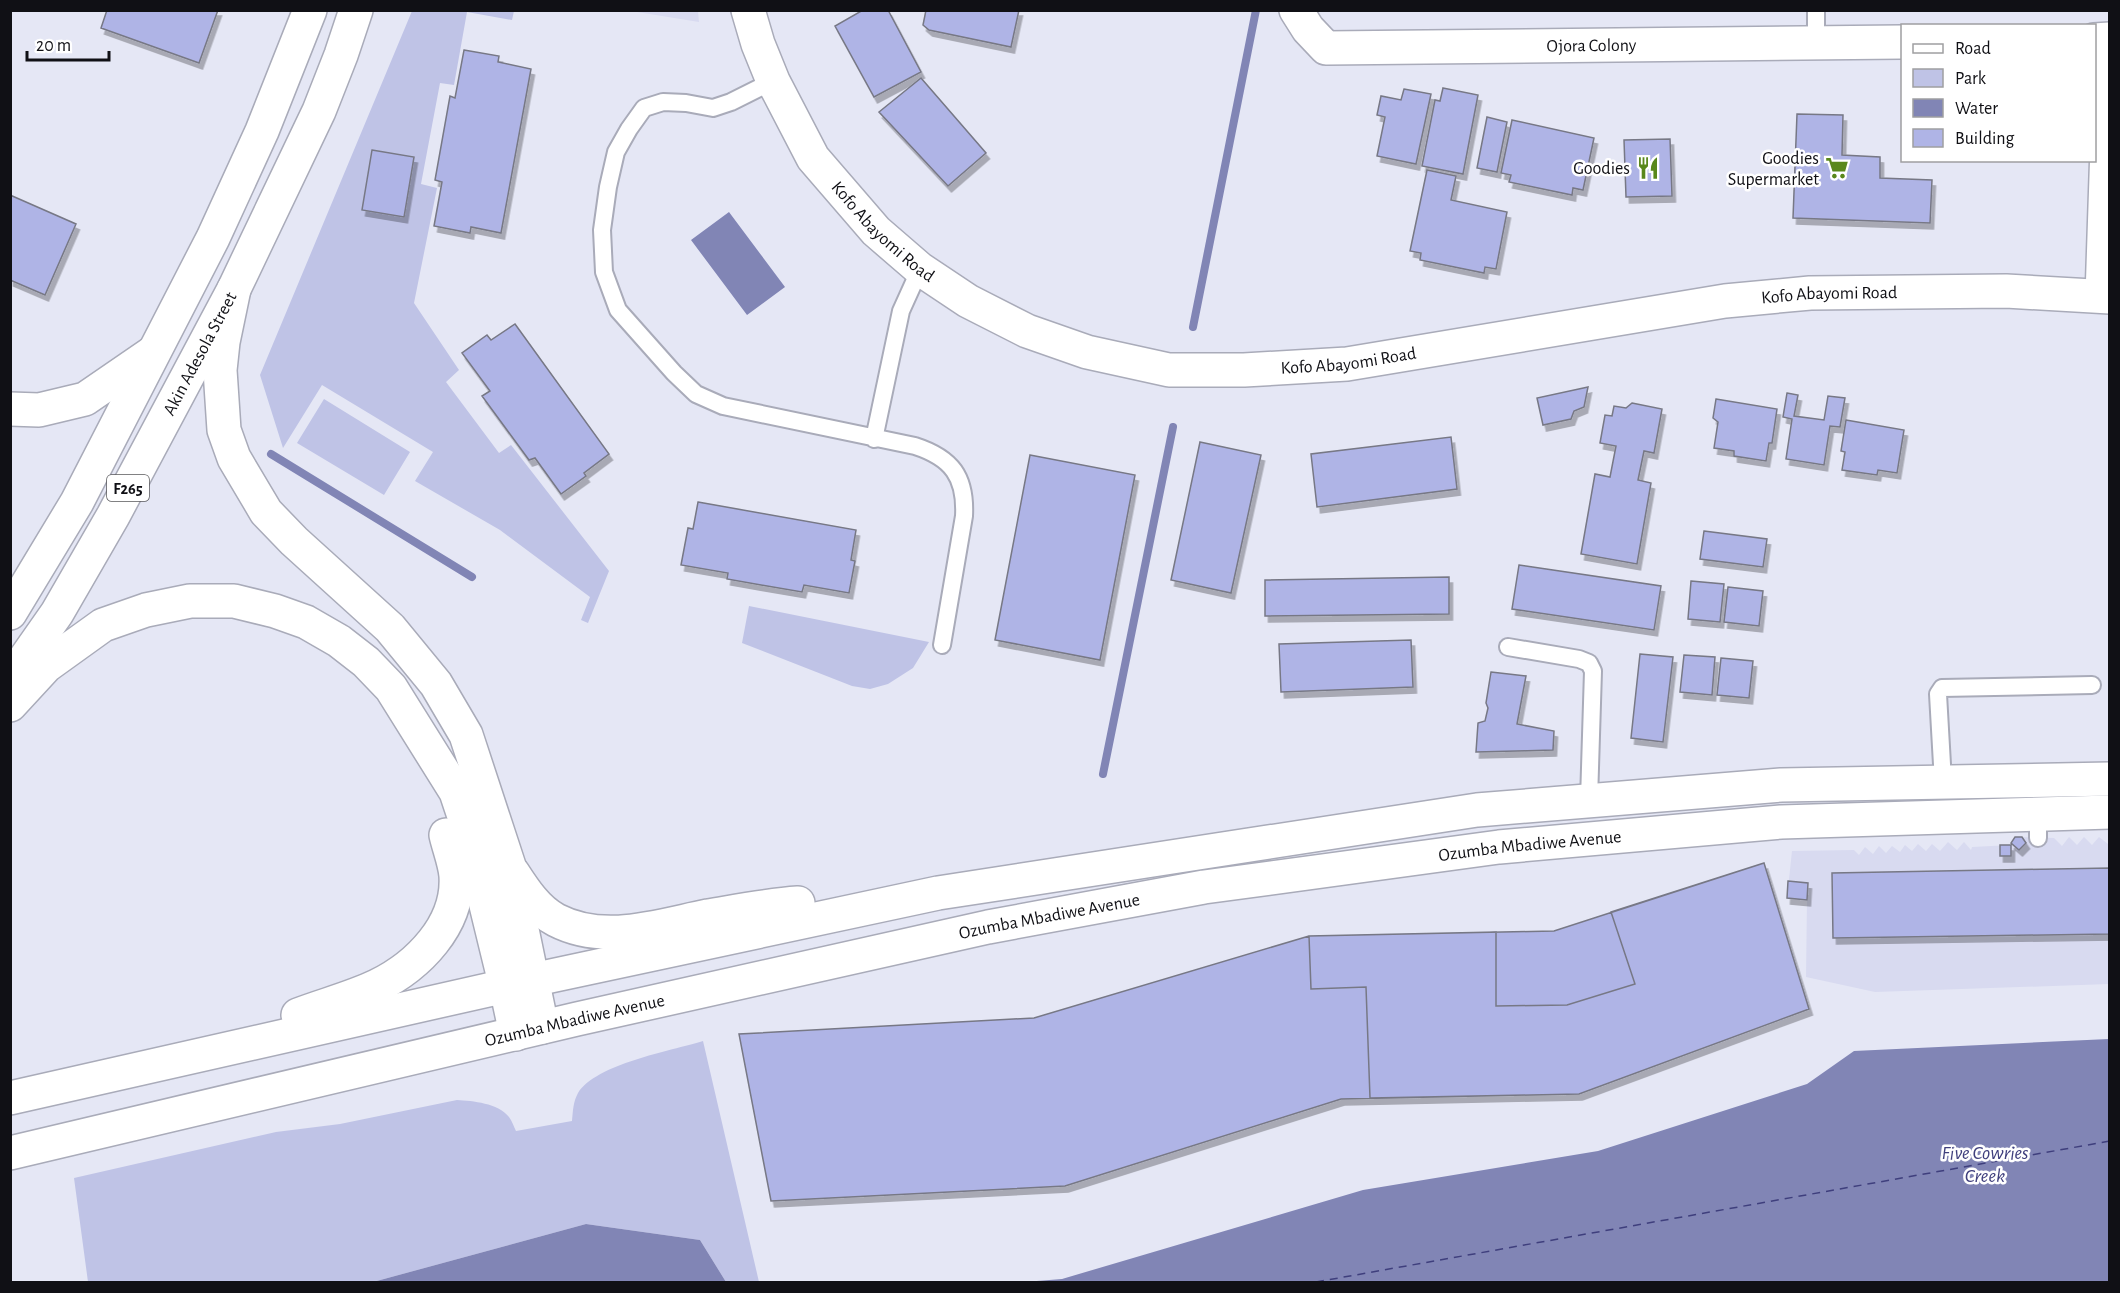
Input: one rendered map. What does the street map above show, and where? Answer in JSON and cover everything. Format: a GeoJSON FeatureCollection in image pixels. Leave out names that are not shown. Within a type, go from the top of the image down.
{"type":"FeatureCollection","features":[{"type":"Feature","properties":{"kind":"main road"},"geometry":{"type":"LineString","coordinates":[[10,409],[39,410],[85,399],[156,350],[213,238],[262,131],[310,10]]}},
{"type":"Feature","properties":{"kind":"main road","name":"Akin Adesola Street"},"geometry":{"type":"LineString","coordinates":[[10,680],[57,613],[114,516],[234,290],[319,111],[356,10]]}},
{"type":"Feature","properties":{"kind":"main road","name":"Kofo Abayomi Road"},"geometry":{"type":"LineString","coordinates":[[748,10],[772,81],[813,158],[876,231],[920,269],[968,301],[1027,331],[1087,352],[1169,370],[1244,370],[1347,364],[1725,301],[1809,293],[2006,291],[2106,297]]}},
{"type":"Feature","properties":{"kind":"main road","name":"Ojora Colony"},"geometry":{"type":"LineString","coordinates":[[1296,10],[1308,29],[1326,48],[1901,42]]}},
{"type":"Feature","properties":{"kind":"main road"},"geometry":{"type":"LineString","coordinates":[[2106,297],[2109,57]]}},
{"type":"Feature","properties":{"kind":"main road"},"geometry":{"type":"LineString","coordinates":[[234,290],[223,342],[220,370],[224,430],[234,458],[266,512],[294,541],[390,628],[436,684],[466,735],[509,866],[519,983]]}},
{"type":"Feature","properties":{"kind":"main road","name":"F265"},"geometry":{"type":"LineString","coordinates":[[10,613],[77,502],[156,350]]}},
{"type":"Feature","properties":{"kind":"main road"},"geometry":{"type":"LineString","coordinates":[[10,705],[46,666],[103,625],[146,610],[190,601],[234,601],[275,611],[306,622],[339,641],[366,662],[391,688],[456,792],[519,983],[529,1031]]}},
{"type":"Feature","properties":{"kind":"main road"},"geometry":{"type":"LineString","coordinates":[[247,1043],[292,1017],[375,987],[412,964],[438,935],[449,918],[456,875],[440,813],[433,756]]}},
{"type":"Feature","properties":{"kind":"main road","name":"Ozumba Mbadiwe Avenue"},"geometry":{"type":"LineString","coordinates":[[10,1098],[247,1043],[938,892],[1477,810],[1781,785],[2109,779]]}},
{"type":"Feature","properties":{"kind":"main road","name":"Ozumba Mbadiwe Avenue"},"geometry":{"type":"LineString","coordinates":[[10,1153],[529,1031],[988,927],[1204,887],[1499,847],[1781,822],[2038,826],[2109,812]]}},
{"type":"Feature","properties":{"kind":"main road"},"geometry":{"type":"LineString","coordinates":[[509,866],[528,895],[554,919],[581,929],[621,933],[776,905],[938,892]]}},
{"type":"Feature","properties":{"kind":"lane"},"geometry":{"type":"LineString","coordinates":[[1816,10],[1816,43]]}},
{"type":"Feature","properties":{"kind":"lane"},"geometry":{"type":"LineString","coordinates":[[772,81],[731,102],[712,108],[686,103],[663,102],[644,108],[616,152],[602,230],[604,272],[618,310],[674,373],[696,394],[723,406],[915,446],[934,452],[947,463],[960,478],[965,497],[964,516],[942,645]]}},
{"type":"Feature","properties":{"kind":"lane"},"geometry":{"type":"LineString","coordinates":[[874,439],[901,311],[920,269]]}},
{"type":"Feature","properties":{"kind":"lane"},"geometry":{"type":"LineString","coordinates":[[1508,647],[1579,659],[1588,663],[1593,671],[1589,800]]}},
{"type":"Feature","properties":{"kind":"lane"},"geometry":{"type":"LineString","coordinates":[[1942,782],[1938,694],[1942,688],[2092,685]]}},
{"type":"Feature","properties":{"kind":"shaded area"},"geometry":{"type":"Polygon","coordinates":[[[631,11],[698,11],[699,22],[631,11]]]}},
{"type":"Feature","properties":{"kind":"shaded area"},"geometry":{"type":"Polygon","coordinates":[[[2015,837],[2054,838],[2062,846],[2069,837],[2077,845],[2084,837],[2092,845],[2099,837],[2109,843],[2109,984],[1875,992],[1806,977],[1807,900],[1787,898],[1792,851],[1854,850],[1859,855],[1865,847],[1873,854],[1879,846],[1886,853],[1892,846],[1900,852],[1905,845],[1912,851],[1918,844],[1926,851],[1932,844],[1940,851],[1948,842],[1957,850],[1964,842],[1971,850],[1972,847],[2011,845],[2015,837]]]}},
{"type":"Feature","properties":{"kind":"green space"},"geometry":{"type":"Polygon","coordinates":[[[412,11],[514,11],[512,20],[467,12],[454,85],[440,83],[421,184],[437,188],[414,303],[459,370],[446,382],[499,453],[511,445],[609,571],[588,623],[581,620],[590,597],[500,530],[415,481],[433,452],[322,385],[283,448],[260,375],[412,11]]]}},
{"type":"Feature","properties":{"kind":"green space"},"geometry":{"type":"Polygon","coordinates":[[[324,399],[410,452],[384,495],[297,443],[324,399]]]}},
{"type":"Feature","properties":{"kind":"green space"},"geometry":{"type":"Polygon","coordinates":[[[749,606],[929,642],[913,668],[888,684],[870,689],[852,686],[742,643],[749,606]]]}},
{"type":"Feature","properties":{"kind":"green space"},"geometry":{"type":"Polygon","coordinates":[[[703,1041],[759,1282],[726,1282],[700,1240],[586,1224],[373,1282],[88,1282],[74,1178],[276,1132],[340,1124],[457,1100],[485,1104],[504,1112],[516,1131],[572,1121],[574,1103],[578,1093],[600,1074],[635,1060],[703,1041]]]}},
{"type":"Feature","properties":{"kind":"water"},"geometry":{"type":"Polygon","coordinates":[[[729,212],[785,287],[747,315],[691,240],[729,212]]]}},
{"type":"Feature","properties":{"kind":"water","name":"Five Cowries Creek"},"geometry":{"type":"Polygon","coordinates":[[[2109,1039],[2109,1282],[1024,1282],[1062,1279],[1363,1190],[1598,1151],[1807,1084],[1854,1051],[2109,1039]]]}},
{"type":"Feature","properties":{"kind":"water"},"geometry":{"type":"Polygon","coordinates":[[[586,1224],[700,1240],[726,1282],[373,1282],[586,1224]]]}},
{"type":"Feature","properties":{"kind":"building"},"geometry":{"type":"Polygon","coordinates":[[[107,10],[218,10],[199,63],[101,28],[107,10]]]}},
{"type":"Feature","properties":{"kind":"building"},"geometry":{"type":"Polygon","coordinates":[[[863,10],[888,10],[921,72],[874,97],[835,26],[863,10]]]}},
{"type":"Feature","properties":{"kind":"building"},"geometry":{"type":"Polygon","coordinates":[[[926,10],[1019,10],[1011,47],[929,30],[923,25],[926,10]]]}},
{"type":"Feature","properties":{"kind":"building"},"geometry":{"type":"Polygon","coordinates":[[[464,50],[499,56],[498,62],[531,69],[501,233],[471,227],[470,233],[434,226],[442,182],[435,180],[450,96],[455,98],[464,50]]]}},
{"type":"Feature","properties":{"kind":"building"},"geometry":{"type":"Polygon","coordinates":[[[921,78],[986,153],[948,186],[879,112],[921,78]]]}},
{"type":"Feature","properties":{"kind":"building"},"geometry":{"type":"Polygon","coordinates":[[[1443,88],[1478,95],[1463,174],[1422,166],[1435,100],[1440,101],[1443,88]]]}},
{"type":"Feature","properties":{"kind":"building"},"geometry":{"type":"Polygon","coordinates":[[[1404,89],[1431,94],[1416,164],[1377,156],[1385,117],[1377,115],[1381,96],[1401,100],[1404,89]]]}},
{"type":"Feature","properties":{"kind":"building","name":"Goodies Supermarket"},"geometry":{"type":"Polygon","coordinates":[[[1797,114],[1843,115],[1842,155],[1880,157],[1880,178],[1932,180],[1930,223],[1793,218],[1797,114]]]}},
{"type":"Feature","properties":{"kind":"building"},"geometry":{"type":"Polygon","coordinates":[[[1487,117],[1507,122],[1497,172],[1477,168],[1487,117]]]}},
{"type":"Feature","properties":{"kind":"building"},"geometry":{"type":"Polygon","coordinates":[[[1512,120],[1594,138],[1583,190],[1573,188],[1572,195],[1509,182],[1511,175],[1501,173],[1512,120]]]}},
{"type":"Feature","properties":{"kind":"building","name":"Goodies"},"geometry":{"type":"Polygon","coordinates":[[[1670,139],[1672,196],[1626,197],[1624,140],[1670,139]]]}},
{"type":"Feature","properties":{"kind":"building"},"geometry":{"type":"Polygon","coordinates":[[[372,150],[414,157],[404,217],[362,210],[372,150]]]}},
{"type":"Feature","properties":{"kind":"building"},"geometry":{"type":"Polygon","coordinates":[[[1427,170],[1456,176],[1451,200],[1507,212],[1496,269],[1485,267],[1484,273],[1420,260],[1421,253],[1410,251],[1427,170]]]}},
{"type":"Feature","properties":{"kind":"building"},"geometry":{"type":"Polygon","coordinates":[[[10,195],[76,224],[45,295],[10,280],[10,195]]]}},
{"type":"Feature","properties":{"kind":"building"},"geometry":{"type":"Polygon","coordinates":[[[515,324],[609,454],[584,473],[586,476],[561,494],[535,458],[529,460],[482,396],[490,391],[462,353],[487,335],[491,340],[515,324]]]}},
{"type":"Feature","properties":{"kind":"building"},"geometry":{"type":"Polygon","coordinates":[[[1588,387],[1584,407],[1574,411],[1571,419],[1543,425],[1537,398],[1588,387]]]}},
{"type":"Feature","properties":{"kind":"building"},"geometry":{"type":"Polygon","coordinates":[[[1787,393],[1798,395],[1794,416],[1824,420],[1828,396],[1845,398],[1840,427],[1830,426],[1824,465],[1786,459],[1792,419],[1783,417],[1787,393]]]}},
{"type":"Feature","properties":{"kind":"building"},"geometry":{"type":"Polygon","coordinates":[[[1716,399],[1777,409],[1772,443],[1769,443],[1766,461],[1734,456],[1734,451],[1714,448],[1718,422],[1713,418],[1716,399]]]}},
{"type":"Feature","properties":{"kind":"building"},"geometry":{"type":"Polygon","coordinates":[[[1632,403],[1662,409],[1654,453],[1644,451],[1638,480],[1651,483],[1637,564],[1581,554],[1595,474],[1610,477],[1616,446],[1600,443],[1605,415],[1612,416],[1614,406],[1626,408],[1632,403]]]}},
{"type":"Feature","properties":{"kind":"building"},"geometry":{"type":"Polygon","coordinates":[[[1846,420],[1904,430],[1897,473],[1878,470],[1877,475],[1842,470],[1845,452],[1841,451],[1846,420]]]}},
{"type":"Feature","properties":{"kind":"building"},"geometry":{"type":"Polygon","coordinates":[[[1451,437],[1457,489],[1317,507],[1311,454],[1451,437]]]}},
{"type":"Feature","properties":{"kind":"building"},"geometry":{"type":"Polygon","coordinates":[[[1200,442],[1261,455],[1231,593],[1171,580],[1200,442]]]}},
{"type":"Feature","properties":{"kind":"building"},"geometry":{"type":"Polygon","coordinates":[[[1030,455],[1135,475],[1100,660],[995,640],[1030,455]]]}},
{"type":"Feature","properties":{"kind":"building"},"geometry":{"type":"Polygon","coordinates":[[[698,502],[856,530],[851,560],[855,561],[849,593],[804,585],[802,592],[727,579],[728,573],[681,565],[688,528],[693,529],[698,502]]]}},
{"type":"Feature","properties":{"kind":"building"},"geometry":{"type":"Polygon","coordinates":[[[1704,531],[1767,539],[1763,567],[1700,559],[1704,531]]]}},
{"type":"Feature","properties":{"kind":"building"},"geometry":{"type":"Polygon","coordinates":[[[1519,565],[1661,586],[1654,630],[1512,609],[1519,565]]]}},
{"type":"Feature","properties":{"kind":"building"},"geometry":{"type":"Polygon","coordinates":[[[1449,577],[1449,614],[1265,616],[1265,580],[1449,577]]]}},
{"type":"Feature","properties":{"kind":"building"},"geometry":{"type":"Polygon","coordinates":[[[1691,581],[1724,584],[1720,622],[1688,619],[1691,581]]]}},
{"type":"Feature","properties":{"kind":"building"},"geometry":{"type":"Polygon","coordinates":[[[1728,587],[1763,591],[1759,626],[1724,622],[1728,587]]]}},
{"type":"Feature","properties":{"kind":"building"},"geometry":{"type":"Polygon","coordinates":[[[1411,640],[1413,687],[1281,692],[1279,644],[1411,640]]]}},
{"type":"Feature","properties":{"kind":"building"},"geometry":{"type":"Polygon","coordinates":[[[1640,654],[1673,657],[1663,742],[1631,738],[1640,654]]]}},
{"type":"Feature","properties":{"kind":"building"},"geometry":{"type":"Polygon","coordinates":[[[1684,655],[1715,657],[1712,695],[1680,692],[1684,655]]]}},
{"type":"Feature","properties":{"kind":"building"},"geometry":{"type":"Polygon","coordinates":[[[1721,658],[1753,661],[1749,698],[1717,695],[1721,658]]]}},
{"type":"Feature","properties":{"kind":"building"},"geometry":{"type":"Polygon","coordinates":[[[1491,672],[1526,676],[1517,724],[1554,731],[1553,750],[1476,752],[1478,723],[1485,721],[1488,708],[1486,703],[1491,672]]]}},
{"type":"Feature","properties":{"kind":"building"},"geometry":{"type":"Polygon","coordinates":[[[2015,837],[2022,837],[2026,843],[2019,850],[2011,843],[2015,837]]]}},
{"type":"Feature","properties":{"kind":"building"},"geometry":{"type":"Polygon","coordinates":[[[2000,845],[2011,845],[2011,856],[2000,856],[2000,845]]]}},
{"type":"Feature","properties":{"kind":"building"},"geometry":{"type":"Polygon","coordinates":[[[1764,863],[1809,1009],[1579,1094],[1341,1099],[1065,1186],[771,1201],[739,1034],[1034,1018],[1309,936],[1554,931],[1764,863]]]}},
{"type":"Feature","properties":{"kind":"building"},"geometry":{"type":"Polygon","coordinates":[[[1764,863],[1809,1009],[1579,1094],[1370,1098],[1366,987],[1311,989],[1309,936],[1496,932],[1496,1006],[1567,1005],[1635,984],[1611,912],[1764,863]]]}},
{"type":"Feature","properties":{"kind":"building"},"geometry":{"type":"Polygon","coordinates":[[[2110,868],[2110,934],[1833,938],[1832,873],[2110,868]]]}},
{"type":"Feature","properties":{"kind":"building"},"geometry":{"type":"Polygon","coordinates":[[[1788,881],[1808,883],[1807,900],[1787,898],[1788,881]]]}},
{"type":"Feature","properties":{"kind":"waterway"},"geometry":{"type":"LineString","coordinates":[[1193,327],[1256,10]]}},
{"type":"Feature","properties":{"kind":"waterway"},"geometry":{"type":"LineString","coordinates":[[1103,774],[1173,427]]}},
{"type":"Feature","properties":{"kind":"waterway"},"geometry":{"type":"LineString","coordinates":[[271,454],[472,577]]}},
{"type":"Feature","properties":{"kind":"ferry route"},"geometry":{"type":"LineString","coordinates":[[1316,1282],[2110,1141]]}},
{"type":"Feature","properties":{"kind":"place","name":"Goodies"},"geometry":{"type":"Point","coordinates":[1648,168]}},
{"type":"Feature","properties":{"kind":"place","name":"Goodies Supermarket"},"geometry":{"type":"Point","coordinates":[1837,168]}}]}
